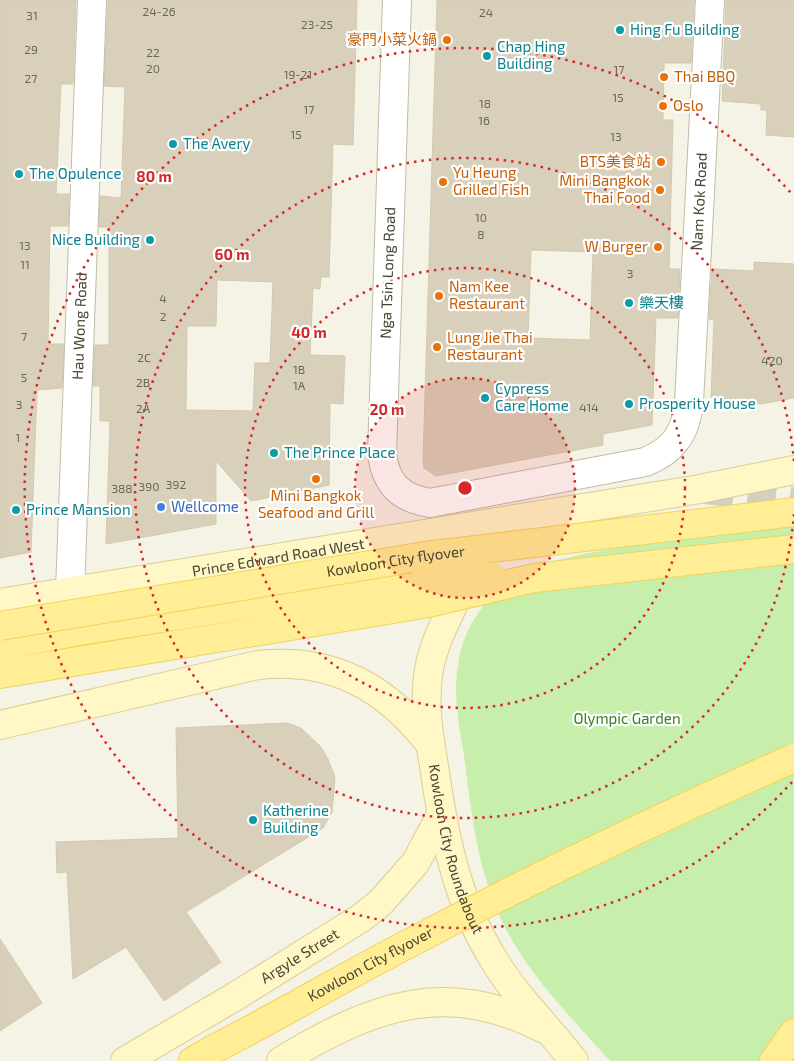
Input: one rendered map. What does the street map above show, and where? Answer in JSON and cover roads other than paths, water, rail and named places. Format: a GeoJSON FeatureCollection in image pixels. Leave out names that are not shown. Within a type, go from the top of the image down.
{"type":"FeatureCollection","features":[{"type":"Feature","properties":{"kind":"main road","name":"Prince Edward Road West"},"geometry":{"type":"LineString","coordinates":[[0,603],[700,489],[794,470]]}},
{"type":"Feature","properties":{"kind":"main road","name":"Kowloon City flyover"},"geometry":{"type":"LineString","coordinates":[[0,626],[425,556],[794,512]]}},
{"type":"Feature","properties":{"kind":"main road","name":"Kowloon City flyover"},"geometry":{"type":"LineString","coordinates":[[0,646],[79,631],[426,577],[534,578],[794,549]]}},
{"type":"Feature","properties":{"kind":"main road"},"geometry":{"type":"LineString","coordinates":[[0,674],[429,603],[534,578]]}},
{"type":"Feature","properties":{"kind":"main road","name":"Kowloon City Roundabout"},"geometry":{"type":"LineString","coordinates":[[452,608],[436,645],[428,675],[426,698],[430,744],[441,815],[455,876],[465,906],[479,934],[512,986],[574,1061]]}},
{"type":"Feature","properties":{"kind":"main road"},"geometry":{"type":"LineString","coordinates":[[0,725],[258,665],[280,663],[325,668],[347,675],[366,685],[406,715],[430,744]]}},
{"type":"Feature","properties":{"kind":"main road","name":"Kowloon City flyover"},"geometry":{"type":"LineString","coordinates":[[202,1055],[282,1015],[407,944],[534,879],[663,816],[794,758]]}},
{"type":"Feature","properties":{"kind":"main road","name":"Argyle Street"},"geometry":{"type":"LineString","coordinates":[[125,1061],[236,996],[361,918],[400,883],[416,862],[441,815]]}},
{"type":"Feature","properties":{"kind":"main road"},"geometry":{"type":"LineString","coordinates":[[281,1061],[312,1042],[360,1019],[402,1005],[434,1002],[468,1004],[497,1009],[526,1019],[552,1033]]}},
{"type":"Feature","properties":{"kind":"main road"},"geometry":{"type":"LineString","coordinates":[[774,1061],[794,1033]]}},
{"type":"Feature","properties":{"kind":"street","name":"Hau Wong Road"},"geometry":{"type":"LineString","coordinates":[[70,591],[92,0]]}},
{"type":"Feature","properties":{"kind":"street","name":"Nga Tsin Long Road"},"geometry":{"type":"LineString","coordinates":[[397,0],[382,454],[384,468],[391,482],[401,493],[415,501],[430,503],[651,460],[668,450],[677,440],[684,429],[689,403]]}},
{"type":"Feature","properties":{"kind":"street","name":"Nam Kok Road"},"geometry":{"type":"LineString","coordinates":[[689,403],[710,0]]}},
{"type":"Feature","properties":{"kind":"tunnel"},"geometry":{"type":"LineString","coordinates":[[706,490],[794,501]]}},
{"type":"Feature","properties":{"kind":"place","name":"Hing Fu Building"},"geometry":{"type":"Point","coordinates":[620,30]}},
{"type":"Feature","properties":{"kind":"place","name":"豪門小菜火鍋"},"geometry":{"type":"Point","coordinates":[447,40]}},
{"type":"Feature","properties":{"kind":"place","name":"Chap Hing Building"},"geometry":{"type":"Point","coordinates":[487,56]}},
{"type":"Feature","properties":{"kind":"place","name":"Thai BBQ"},"geometry":{"type":"Point","coordinates":[664,77]}},
{"type":"Feature","properties":{"kind":"place","name":"Oslo"},"geometry":{"type":"Point","coordinates":[663,106]}},
{"type":"Feature","properties":{"kind":"place","name":"The Avery"},"geometry":{"type":"Point","coordinates":[173,144]}},
{"type":"Feature","properties":{"kind":"place","name":"BTS美食站"},"geometry":{"type":"Point","coordinates":[661,162]}},
{"type":"Feature","properties":{"kind":"place","name":"The Opulence"},"geometry":{"type":"Point","coordinates":[19,174]}},
{"type":"Feature","properties":{"kind":"place","name":"Yu Heung Grilled Fish"},"geometry":{"type":"Point","coordinates":[443,182]}},
{"type":"Feature","properties":{"kind":"place","name":"Mini Bangkok Thai Food"},"geometry":{"type":"Point","coordinates":[660,190]}},
{"type":"Feature","properties":{"kind":"place","name":"Nice Building"},"geometry":{"type":"Point","coordinates":[150,240]}},
{"type":"Feature","properties":{"kind":"place","name":"W Burger"},"geometry":{"type":"Point","coordinates":[658,247]}},
{"type":"Feature","properties":{"kind":"place","name":"Nam Kee Restaurant"},"geometry":{"type":"Point","coordinates":[439,296]}},
{"type":"Feature","properties":{"kind":"place","name":"樂天樓"},"geometry":{"type":"Point","coordinates":[629,303]}},
{"type":"Feature","properties":{"kind":"place","name":"Lung Jie Thai Restaurant"},"geometry":{"type":"Point","coordinates":[437,347]}},
{"type":"Feature","properties":{"kind":"place","name":"Cypress Care Home"},"geometry":{"type":"Point","coordinates":[485,398]}},
{"type":"Feature","properties":{"kind":"place","name":"Prosperity House"},"geometry":{"type":"Point","coordinates":[629,404]}},
{"type":"Feature","properties":{"kind":"place","name":"The Prince Place"},"geometry":{"type":"Point","coordinates":[274,453]}},
{"type":"Feature","properties":{"kind":"place","name":"Mini Bangkok Seafood and Grill"},"geometry":{"type":"Point","coordinates":[316,479]}},
{"type":"Feature","properties":{"kind":"place","name":"Wellcome"},"geometry":{"type":"Point","coordinates":[161,507]}},
{"type":"Feature","properties":{"kind":"place","name":"Prince Mansion"},"geometry":{"type":"Point","coordinates":[16,510]}},
{"type":"Feature","properties":{"kind":"place","name":"Katherine Building"},"geometry":{"type":"Point","coordinates":[253,820]}},
{"type":"Feature","properties":{"kind":"park label","name":"Olympic Garden"},"geometry":{"type":"Point","coordinates":[627,719]}}]}
